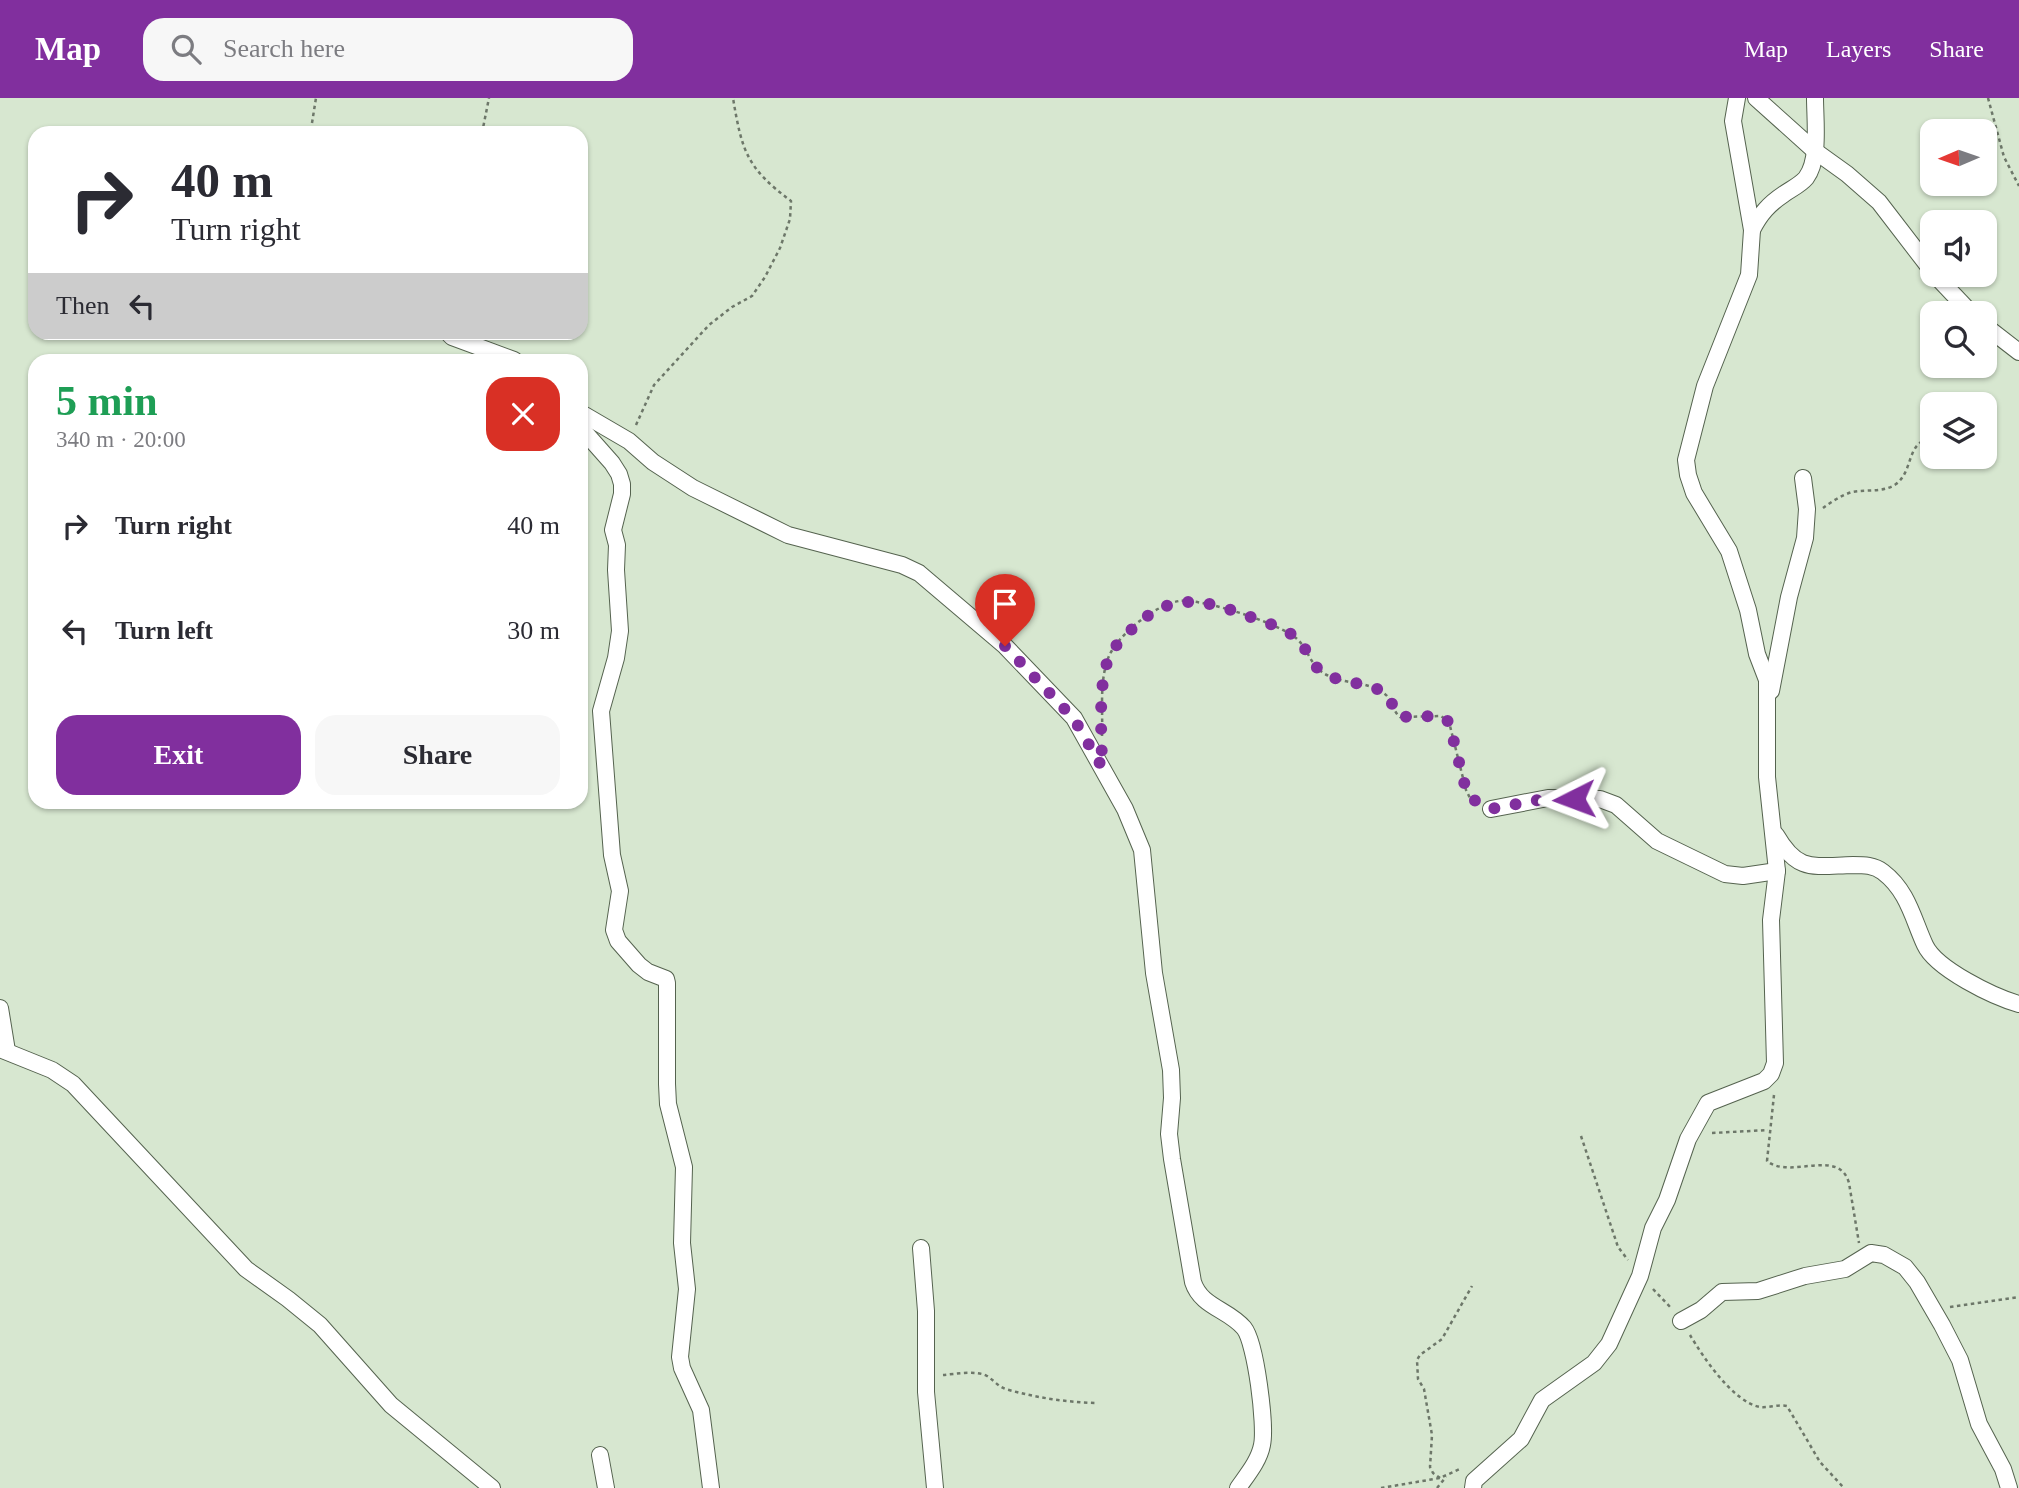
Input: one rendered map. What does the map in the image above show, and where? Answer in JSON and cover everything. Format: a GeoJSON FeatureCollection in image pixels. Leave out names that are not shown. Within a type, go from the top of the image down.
{"type":"FeatureCollection","features":[{"type":"Feature","properties":{"kind":"street"},"geometry":{"type":"LineString","coordinates":[[1473,1488],[1474,1481],[1521,1440],[1542,1400],[1594,1363],[1609,1344],[1640,1276],[1653,1228],[1667,1199],[1691,1134],[1708,1103],[1764,1082],[1775,1063],[1771,920],[1777,871],[1765,717],[1767,680],[1757,654],[1748,610],[1729,551],[1694,493],[1686,460],[1706,386],[1749,275],[1752,230],[1733,121],[1737,98]]}},
{"type":"Feature","properties":{"kind":"street"},"geometry":{"type":"LineString","coordinates":[[1756,98],[1815,151],[1879,202],[1920,255]]}},
{"type":"Feature","properties":{"kind":"street"},"geometry":{"type":"LineString","coordinates":[[1752,230],[1759,215],[1769,204],[1804,180],[1808,174],[1815,151],[1815,98]]}},
{"type":"Feature","properties":{"kind":"street"},"geometry":{"type":"LineString","coordinates":[[1947,287],[1960,301]]}},
{"type":"Feature","properties":{"kind":"street"},"geometry":{"type":"LineString","coordinates":[[1997,335],[2019,352]]}},
{"type":"Feature","properties":{"kind":"street"},"geometry":{"type":"LineString","coordinates":[[460,340],[498,354]]}},
{"type":"Feature","properties":{"kind":"street"},"geometry":{"type":"LineString","coordinates":[[588,416],[629,441],[653,462],[693,488],[788,536],[902,565],[919,573],[1005,646],[1074,719],[1125,809],[1142,850],[1154,974],[1171,1070],[1169,1134],[1193,1282],[1197,1294],[1203,1300],[1244,1328],[1249,1337],[1257,1374],[1262,1446],[1258,1458],[1238,1488]]}},
{"type":"Feature","properties":{"kind":"street"},"geometry":{"type":"LineString","coordinates":[[588,436],[612,463],[622,484],[613,530],[617,545],[620,631],[616,658],[601,711],[612,855],[620,891],[614,930],[618,941],[639,965],[666,979],[667,983],[668,1104],[684,1167],[682,1242],[688,1289],[680,1357],[682,1368],[701,1410],[711,1488]]}},
{"type":"Feature","properties":{"kind":"street"},"geometry":{"type":"LineString","coordinates":[[1765,717],[1807,522],[1803,478]]}},
{"type":"Feature","properties":{"kind":"street"},"geometry":{"type":"LineString","coordinates":[[1491,809],[1548,798],[1600,799],[1616,805],[1657,841],[1725,874],[1743,876],[1777,871]]}},
{"type":"Feature","properties":{"kind":"street"},"geometry":{"type":"LineString","coordinates":[[1772,830],[1785,851],[1804,864],[1864,864],[1882,871],[1910,904],[1926,948],[1934,957],[1949,970],[2000,998],[2019,1004]]}},
{"type":"Feature","properties":{"kind":"street"},"geometry":{"type":"LineString","coordinates":[[0,1008],[3,1050],[52,1070],[73,1084],[246,1269],[320,1325],[391,1405],[492,1488]]}},
{"type":"Feature","properties":{"kind":"street"},"geometry":{"type":"LineString","coordinates":[[921,1248],[926,1311],[926,1392],[935,1488]]}},
{"type":"Feature","properties":{"kind":"street"},"geometry":{"type":"LineString","coordinates":[[1681,1321],[1701,1310],[1722,1292],[1758,1291],[1805,1276],[1845,1269],[1871,1253],[1884,1255],[1905,1267],[1933,1309],[1960,1360],[1979,1424],[2003,1469],[2009,1488]]}},
{"type":"Feature","properties":{"kind":"street"},"geometry":{"type":"LineString","coordinates":[[600,1455],[606,1488]]}},
{"type":"Feature","properties":{"kind":"path"},"geometry":{"type":"LineString","coordinates":[[312,123],[316,98]]}},
{"type":"Feature","properties":{"kind":"path"},"geometry":{"type":"LineString","coordinates":[[483,126],[489,98]]}},
{"type":"Feature","properties":{"kind":"path"},"geometry":{"type":"LineString","coordinates":[[629,441],[654,385],[709,325],[752,296],[780,248],[790,219],[791,201],[762,179],[748,158],[733,98]]}},
{"type":"Feature","properties":{"kind":"path"},"geometry":{"type":"LineString","coordinates":[[1988,98],[2004,157],[2019,186]]}},
{"type":"Feature","properties":{"kind":"path"},"geometry":{"type":"LineString","coordinates":[[1807,522],[1841,496],[1851,492],[1878,491],[1898,482],[1907,471],[1910,455],[1920,442]]}},
{"type":"Feature","properties":{"kind":"path"},"geometry":{"type":"LineString","coordinates":[[1102,767],[1104,672],[1110,653],[1144,617],[1173,603],[1196,601],[1244,614],[1296,638],[1318,670],[1331,678],[1381,691],[1389,696],[1396,714],[1400,717],[1441,716],[1449,722],[1470,798],[1491,809]]}},
{"type":"Feature","properties":{"kind":"path"},"geometry":{"type":"LineString","coordinates":[[1775,1063],[1775,1102],[1767,1157],[1769,1164],[1793,1167],[1833,1166],[1842,1169],[1847,1174],[1856,1233],[1863,1250],[1871,1253]]}},
{"type":"Feature","properties":{"kind":"path"},"geometry":{"type":"LineString","coordinates":[[1691,1134],[1769,1130]]}},
{"type":"Feature","properties":{"kind":"path"},"geometry":{"type":"LineString","coordinates":[[1581,1136],[1618,1247],[1681,1321],[1703,1356],[1732,1390],[1750,1404],[1761,1407],[1787,1406],[1820,1462],[1844,1488]]}},
{"type":"Feature","properties":{"kind":"path"},"geometry":{"type":"LineString","coordinates":[[1440,1478],[1430,1467],[1432,1435],[1424,1389],[1418,1378],[1417,1360],[1442,1339],[1472,1286]]}},
{"type":"Feature","properties":{"kind":"path"},"geometry":{"type":"LineString","coordinates":[[1933,1309],[2019,1297]]}},
{"type":"Feature","properties":{"kind":"path"},"geometry":{"type":"LineString","coordinates":[[926,1376],[979,1373],[1009,1390],[1062,1402],[1096,1403]]}},
{"type":"Feature","properties":{"kind":"path"},"geometry":{"type":"LineString","coordinates":[[1381,1488],[1440,1478],[1463,1468]]}},
{"type":"Feature","properties":{"kind":"path"},"geometry":{"type":"LineString","coordinates":[[1437,1488],[1448,1474]]}},
{"type":"Feature","properties":{"kind":"route"},"geometry":{"type":"LineString","coordinates":[[1005,646],[1074,719],[1102,767],[1104,672],[1110,653],[1144,617],[1165,605],[1196,601],[1244,614],[1296,638],[1318,670],[1331,678],[1381,691],[1389,696],[1396,714],[1400,717],[1441,716],[1449,722],[1466,790],[1476,802],[1491,809],[1548,798],[1574,799]]}}]}
